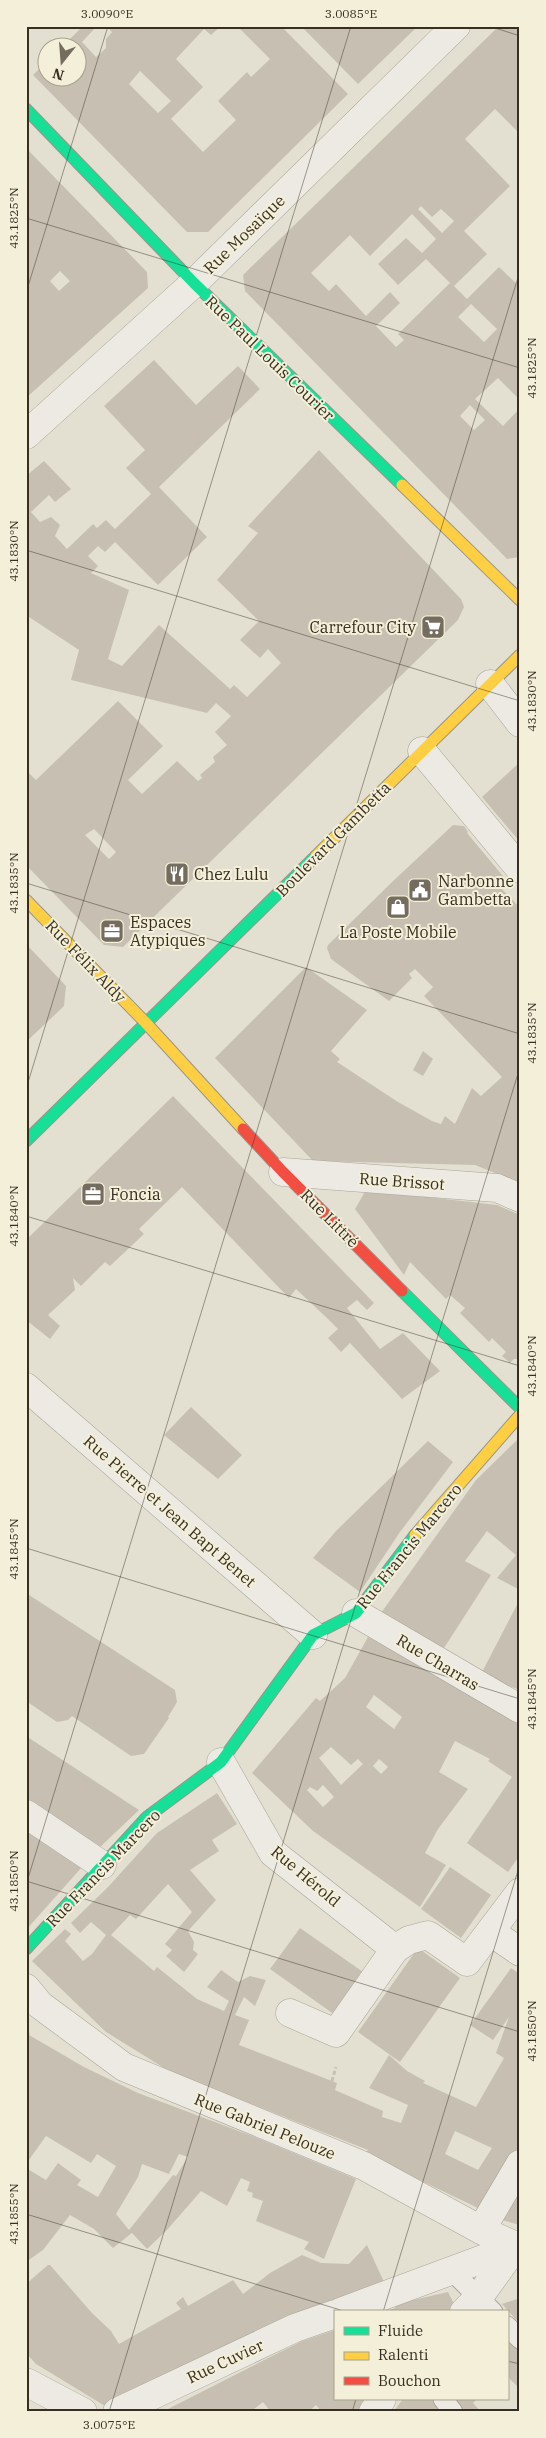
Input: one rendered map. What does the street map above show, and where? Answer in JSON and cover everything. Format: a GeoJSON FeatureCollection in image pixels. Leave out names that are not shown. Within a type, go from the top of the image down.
{"type":"FeatureCollection","features":[{"type":"Feature","properties":{"kind":"street","name":"Rue Mosaïque"},"geometry":{"type":"LineString","coordinates":[[26,435],[194,283],[456,26]]}},
{"type":"Feature","properties":{"kind":"street","name":"Rue Paul Louis Courier"},"geometry":{"type":"LineString","coordinates":[[26,109],[194,283],[520,600]]}},
{"type":"Feature","properties":{"kind":"street","name":"Boulevard Gambetta"},"geometry":{"type":"LineString","coordinates":[[26,1141],[520,655]]}},
{"type":"Feature","properties":{"kind":"street"},"geometry":{"type":"LineString","coordinates":[[490,684],[520,723]]}},
{"type":"Feature","properties":{"kind":"street"},"geometry":{"type":"LineString","coordinates":[[422,750],[520,869]]}},
{"type":"Feature","properties":{"kind":"street","name":"Rue Félix Aldy"},"geometry":{"type":"LineString","coordinates":[[26,900],[145,1022]]}},
{"type":"Feature","properties":{"kind":"street","name":"Rue Littré"},"geometry":{"type":"LineString","coordinates":[[145,1022],[283,1172],[520,1408]]}},
{"type":"Feature","properties":{"kind":"street","name":"Rue Brissot"},"geometry":{"type":"LineString","coordinates":[[283,1172],[498,1188],[520,1198]]}},
{"type":"Feature","properties":{"kind":"street","name":"Rue Pierre et Jean Bapt Benet"},"geometry":{"type":"LineString","coordinates":[[26,1387],[314,1635]]}},
{"type":"Feature","properties":{"kind":"street","name":"Rue Francis Marcero"},"geometry":{"type":"LineString","coordinates":[[26,1949],[148,1817],[221,1762],[314,1635],[356,1613],[421,1526],[520,1415]]}},
{"type":"Feature","properties":{"kind":"street","name":"Rue Charras"},"geometry":{"type":"LineString","coordinates":[[356,1613],[520,1709]]}},
{"type":"Feature","properties":{"kind":"street","name":"Rue Hérold"},"geometry":{"type":"LineString","coordinates":[[221,1762],[273,1852],[395,1948]]}},
{"type":"Feature","properties":{"kind":"street"},"geometry":{"type":"LineString","coordinates":[[26,1814],[102,1865]]}},
{"type":"Feature","properties":{"kind":"street"},"geometry":{"type":"LineString","coordinates":[[290,2013],[336,2034],[395,1948],[409,1940],[428,1935],[467,1962],[520,1892]]}},
{"type":"Feature","properties":{"kind":"street"},"geometry":{"type":"LineString","coordinates":[[491,1932],[520,1952]]}},
{"type":"Feature","properties":{"kind":"street","name":"Rue Gabriel Pelouze"},"geometry":{"type":"LineString","coordinates":[[26,1988],[40,2005],[124,2067],[364,2166],[481,2230],[518,2248]]}},
{"type":"Feature","properties":{"kind":"street"},"geometry":{"type":"LineString","coordinates":[[481,2230],[520,2164]]}},
{"type":"Feature","properties":{"kind":"street"},"geometry":{"type":"LineString","coordinates":[[345,2310],[452,2270],[518,2248]]}},
{"type":"Feature","properties":{"kind":"street"},"geometry":{"type":"LineString","coordinates":[[479,2307],[518,2248]]}},
{"type":"Feature","properties":{"kind":"street","name":"Rue Cuvier"},"geometry":{"type":"LineString","coordinates":[[117,2412],[295,2328],[334,2314]]}},
{"type":"Feature","properties":{"kind":"street"},"geometry":{"type":"LineString","coordinates":[[26,2382],[83,2412]]}},
{"type":"Feature","properties":{"kind":"street"},"geometry":{"type":"LineString","coordinates":[[373,2412],[381,2400]]}},
{"type":"Feature","properties":{"kind":"lane"},"geometry":{"type":"LineString","coordinates":[[452,2270],[479,2307]]}},
{"type":"Feature","properties":{"kind":"lane"},"geometry":{"type":"LineString","coordinates":[[508,2327],[520,2339]]}},
{"type":"Feature","properties":{"kind":"lane"},"geometry":{"type":"LineString","coordinates":[[444,2400],[453,2412]]}},
{"type":"Feature","properties":{"kind":"building"},"geometry":{"type":"Polygon","coordinates":[[[83,26],[97,26],[86,38],[71,38],[83,26]]]}},
{"type":"Feature","properties":{"kind":"building"},"geometry":{"type":"Polygon","coordinates":[[[106,26],[221,26],[211,35],[204,29],[176,59],[203,87],[171,119],[203,152],[236,120],[218,101],[247,72],[251,77],[270,59],[237,26],[281,26],[348,94],[208,232],[187,232],[46,88],[88,88],[88,48],[96,57],[106,48],[106,39],[112,32],[106,26]],[[140,71],[129,84],[158,113],[171,101],[140,71]]]}},
{"type":"Feature","properties":{"kind":"building"},"geometry":{"type":"Polygon","coordinates":[[[301,26],[418,26],[358,84],[301,26]]]}},
{"type":"Feature","properties":{"kind":"building"},"geometry":{"type":"Polygon","coordinates":[[[499,26],[520,26],[520,134],[495,109],[465,139],[510,186],[464,231],[487,254],[454,286],[467,299],[499,267],[520,287],[520,400],[498,378],[475,399],[503,426],[520,408],[520,557],[507,559],[245,291],[243,275],[499,26]],[[421,206],[418,209],[442,233],[454,221],[441,209],[432,217],[421,206]],[[412,214],[370,256],[350,235],[311,273],[329,291],[336,284],[366,316],[390,292],[400,303],[376,326],[396,347],[404,340],[398,334],[450,283],[426,259],[398,285],[378,264],[406,238],[422,253],[436,239],[412,214]],[[471,304],[458,317],[484,342],[497,329],[471,304]],[[470,405],[460,416],[474,430],[485,420],[470,405]]]}},
{"type":"Feature","properties":{"kind":"building"},"geometry":{"type":"Polygon","coordinates":[[[38,70],[38,80],[33,75],[38,70]]]}},
{"type":"Feature","properties":{"kind":"building"},"geometry":{"type":"Polygon","coordinates":[[[26,148],[147,272],[148,288],[26,398],[26,148]],[[60,271],[50,281],[59,291],[70,281],[60,271]]]}},
{"type":"Feature","properties":{"kind":"building"},"geometry":{"type":"Polygon","coordinates":[[[154,360],[196,405],[238,366],[260,389],[159,487],[207,537],[158,585],[115,542],[105,552],[98,546],[88,556],[98,566],[91,573],[129,590],[108,659],[122,666],[159,625],[230,689],[234,685],[247,697],[281,663],[268,649],[260,658],[240,640],[259,621],[217,580],[258,533],[248,526],[319,450],[461,599],[464,607],[458,620],[123,947],[104,945],[26,865],[26,770],[36,780],[118,701],[163,746],[128,780],[142,794],[177,761],[198,781],[202,778],[200,775],[215,762],[213,757],[227,745],[215,732],[231,716],[216,703],[207,713],[71,680],[79,650],[26,615],[26,476],[44,461],[71,489],[55,502],[49,495],[31,512],[40,522],[51,517],[60,525],[55,536],[67,549],[93,524],[97,528],[106,520],[115,529],[151,494],[126,468],[145,450],[104,406],[154,360]],[[94,829],[85,835],[109,859],[116,852],[94,829]]]}},
{"type":"Feature","properties":{"kind":"building"},"geometry":{"type":"Polygon","coordinates":[[[520,762],[520,842],[482,797],[520,762]]]}},
{"type":"Feature","properties":{"kind":"building"},"geometry":{"type":"Polygon","coordinates":[[[453,825],[464,826],[467,833],[508,882],[502,889],[520,908],[520,1183],[475,1165],[313,1161],[215,1058],[306,967],[367,1010],[331,1051],[340,1059],[337,1062],[398,1102],[432,1121],[441,1124],[445,1116],[455,1124],[472,1088],[481,1096],[502,1077],[424,996],[433,987],[415,969],[409,974],[412,978],[389,1001],[331,959],[327,948],[391,883],[453,825]]]}},
{"type":"Feature","properties":{"kind":"building"},"geometry":{"type":"Polygon","coordinates":[[[26,944],[66,986],[64,1006],[26,1042],[26,944]]]}},
{"type":"Feature","properties":{"kind":"building"},"geometry":{"type":"Polygon","coordinates":[[[423,1051],[433,1059],[423,1076],[413,1070],[423,1051]]]}},
{"type":"Feature","properties":{"kind":"building"},"geometry":{"type":"Polygon","coordinates":[[[173,1096],[374,1303],[367,1310],[357,1300],[347,1308],[380,1349],[403,1333],[440,1371],[402,1399],[350,1343],[341,1352],[328,1338],[338,1329],[296,1289],[289,1298],[182,1187],[139,1229],[144,1234],[110,1266],[105,1262],[81,1286],[73,1278],[75,1290],[48,1315],[60,1326],[50,1339],[26,1320],[26,1240],[173,1096]]]}},
{"type":"Feature","properties":{"kind":"building"},"geometry":{"type":"Polygon","coordinates":[[[366,1190],[497,1205],[520,1215],[520,1359],[514,1359],[510,1363],[502,1356],[506,1352],[492,1338],[489,1342],[460,1313],[465,1308],[450,1295],[446,1299],[410,1262],[404,1275],[355,1209],[366,1190]]]}},
{"type":"Feature","properties":{"kind":"building"},"geometry":{"type":"Polygon","coordinates":[[[191,1407],[242,1455],[218,1479],[164,1435],[191,1407]]]}},
{"type":"Feature","properties":{"kind":"building"},"geometry":{"type":"Polygon","coordinates":[[[520,1437],[520,1586],[518,1589],[497,1578],[516,1555],[487,1531],[465,1561],[491,1575],[444,1648],[381,1613],[476,1480],[520,1437]]]}},
{"type":"Feature","properties":{"kind":"building"},"geometry":{"type":"Polygon","coordinates":[[[428,1441],[453,1462],[400,1532],[360,1592],[313,1558],[336,1531],[428,1441]]]}},
{"type":"Feature","properties":{"kind":"building"},"geometry":{"type":"Polygon","coordinates":[[[26,1593],[175,1690],[177,1702],[169,1718],[144,1754],[131,1756],[72,1716],[68,1720],[57,1722],[26,1701],[26,1593]]]}},
{"type":"Feature","properties":{"kind":"building"},"geometry":{"type":"Polygon","coordinates":[[[520,1599],[520,1690],[480,1676],[520,1599]]]}},
{"type":"Feature","properties":{"kind":"building"},"geometry":{"type":"Polygon","coordinates":[[[368,1637],[520,1716],[520,1855],[508,1872],[467,1843],[512,1777],[488,1761],[490,1759],[455,1741],[439,1772],[468,1789],[438,1829],[425,1853],[446,1865],[420,1907],[313,1831],[252,1773],[316,1698],[320,1701],[345,1678],[368,1637]],[[374,1695],[366,1707],[394,1729],[402,1717],[374,1695]],[[331,1747],[319,1758],[341,1785],[363,1764],[358,1759],[351,1765],[331,1747]],[[379,1759],[373,1766],[381,1774],[388,1767],[379,1759]],[[323,1785],[317,1791],[310,1787],[307,1790],[323,1807],[334,1797],[323,1785]]]}},
{"type":"Feature","properties":{"kind":"building"},"geometry":{"type":"Polygon","coordinates":[[[26,1736],[139,1810],[99,1848],[26,1800],[26,1736]]]}},
{"type":"Feature","properties":{"kind":"building"},"geometry":{"type":"Polygon","coordinates":[[[217,1793],[237,1824],[212,1840],[219,1851],[190,1870],[216,1900],[188,1931],[194,1942],[193,1950],[198,1954],[184,1972],[166,1956],[172,1950],[165,1944],[192,1912],[168,1884],[136,1919],[130,1915],[111,1935],[154,1971],[157,1967],[197,1999],[224,2011],[229,2001],[207,1987],[221,1970],[238,1982],[250,1976],[266,1980],[255,2006],[244,1997],[235,2015],[249,2020],[239,2045],[337,2083],[335,2090],[383,2111],[382,2117],[401,2123],[408,2105],[369,2088],[389,2055],[407,2071],[425,2081],[423,2083],[476,2107],[504,2058],[496,2053],[509,2017],[493,2040],[470,2025],[511,1968],[520,1974],[520,2146],[484,2211],[366,2154],[368,2150],[221,2092],[219,2098],[190,2084],[106,2032],[32,1961],[65,1929],[71,1934],[65,1941],[83,1961],[92,1954],[106,1935],[91,1922],[80,1933],[71,1923],[108,1887],[157,1833],[217,1793]],[[455,2131],[445,2154],[478,2170],[492,2148],[455,2131]]]}},
{"type":"Feature","properties":{"kind":"building"},"geometry":{"type":"Polygon","coordinates":[[[26,1830],[82,1867],[26,1930],[26,1830]]]}},
{"type":"Feature","properties":{"kind":"building"},"geometry":{"type":"Polygon","coordinates":[[[450,1867],[491,1895],[461,1938],[421,1909],[450,1867]]]}},
{"type":"Feature","properties":{"kind":"building"},"geometry":{"type":"Polygon","coordinates":[[[300,1928],[366,1974],[335,2015],[270,1969],[300,1928]]]}},
{"type":"Feature","properties":{"kind":"building"},"geometry":{"type":"Polygon","coordinates":[[[418,1948],[460,1978],[400,2062],[358,2032],[418,1948]]]}},
{"type":"Feature","properties":{"kind":"building"},"geometry":{"type":"Polygon","coordinates":[[[26,2031],[30,2033],[29,2035],[84,2067],[138,2093],[260,2139],[356,2179],[324,2259],[304,2249],[309,2242],[256,2221],[263,2201],[252,2197],[253,2193],[247,2191],[250,2182],[241,2178],[227,2206],[201,2191],[167,2230],[147,2249],[132,2233],[113,2248],[94,2229],[70,2215],[43,2250],[26,2262],[26,2168],[46,2180],[58,2163],[81,2180],[77,2185],[98,2197],[116,2166],[97,2154],[91,2163],[46,2136],[26,2164],[26,2031]],[[179,2154],[169,2174],[142,2164],[138,2177],[116,2214],[129,2230],[173,2175],[176,2176],[188,2157],[179,2154]]]}},
{"type":"Feature","properties":{"kind":"building"},"geometry":{"type":"Polygon","coordinates":[[[520,2174],[520,2225],[498,2219],[520,2174]]]}},
{"type":"Feature","properties":{"kind":"building"},"geometry":{"type":"Polygon","coordinates":[[[367,2245],[384,2282],[215,2350],[105,2406],[36,2364],[26,2353],[26,2284],[48,2265],[111,2331],[119,2344],[181,2309],[176,2303],[183,2297],[188,2306],[233,2280],[243,2294],[270,2273],[302,2255],[321,2263],[349,2264],[367,2245]]]}},
{"type":"Feature","properties":{"kind":"building"},"geometry":{"type":"Polygon","coordinates":[[[448,2292],[456,2308],[454,2310],[390,2310],[395,2308],[396,2304],[448,2292]]]}},
{"type":"Feature","properties":{"kind":"building"},"geometry":{"type":"Polygon","coordinates":[[[520,2298],[520,2324],[508,2310],[502,2304],[520,2298]]]}},
{"type":"Feature","properties":{"kind":"building"},"geometry":{"type":"Polygon","coordinates":[[[334,2330],[334,2400],[368,2400],[357,2412],[322,2412],[316,2405],[308,2412],[271,2412],[263,2402],[250,2412],[162,2412],[300,2342],[334,2330]]]}},
{"type":"Feature","properties":{"kind":"building"},"geometry":{"type":"Polygon","coordinates":[[[508,2333],[520,2345],[520,2389],[508,2377],[508,2333]]]}},
{"type":"Feature","properties":{"kind":"building"},"geometry":{"type":"Polygon","coordinates":[[[402,2400],[434,2400],[444,2412],[393,2412],[402,2400]]]}},
{"type":"Feature","properties":{"kind":"building"},"geometry":{"type":"Polygon","coordinates":[[[453,2400],[476,2400],[473,2403],[481,2412],[462,2412],[453,2400]]]}},
{"type":"Feature","properties":{"kind":"traffic: fast"},"geometry":{"type":"LineString","coordinates":[[26,109],[194,283],[402,485]]}},
{"type":"Feature","properties":{"kind":"traffic: fast"},"geometry":{"type":"LineString","coordinates":[[26,1141],[316,856]]}},
{"type":"Feature","properties":{"kind":"traffic: fast"},"geometry":{"type":"LineString","coordinates":[[402,1291],[520,1408]]}},
{"type":"Feature","properties":{"kind":"traffic: fast"},"geometry":{"type":"LineString","coordinates":[[26,1949],[147,1817],[221,1762],[313,1635],[356,1613],[415,1535]]}},
{"type":"Feature","properties":{"kind":"traffic: slow"},"geometry":{"type":"LineString","coordinates":[[402,485],[520,600]]}},
{"type":"Feature","properties":{"kind":"traffic: slow"},"geometry":{"type":"LineString","coordinates":[[316,856],[520,655]]}},
{"type":"Feature","properties":{"kind":"traffic: slow"},"geometry":{"type":"LineString","coordinates":[[26,900],[145,1022],[243,1129]]}},
{"type":"Feature","properties":{"kind":"traffic: slow"},"geometry":{"type":"LineString","coordinates":[[415,1535],[520,1415]]}},
{"type":"Feature","properties":{"kind":"traffic: jam"},"geometry":{"type":"LineString","coordinates":[[243,1129],[283,1172],[402,1291]]}},
{"type":"Feature","properties":{"kind":"place","name":"Carrefour City"},"geometry":{"type":"Point","coordinates":[433,627]}},
{"type":"Feature","properties":{"kind":"place","name":"Chez Lulu"},"geometry":{"type":"Point","coordinates":[177,874]}},
{"type":"Feature","properties":{"kind":"place","name":"Narbonne Gambetta"},"geometry":{"type":"Point","coordinates":[420,890]}},
{"type":"Feature","properties":{"kind":"place","name":"La Poste Mobile"},"geometry":{"type":"Point","coordinates":[398,907]}},
{"type":"Feature","properties":{"kind":"place","name":"Espaces Atypiques"},"geometry":{"type":"Point","coordinates":[112,931]}},
{"type":"Feature","properties":{"kind":"place","name":"Foncia"},"geometry":{"type":"Point","coordinates":[93,1194]}}]}
